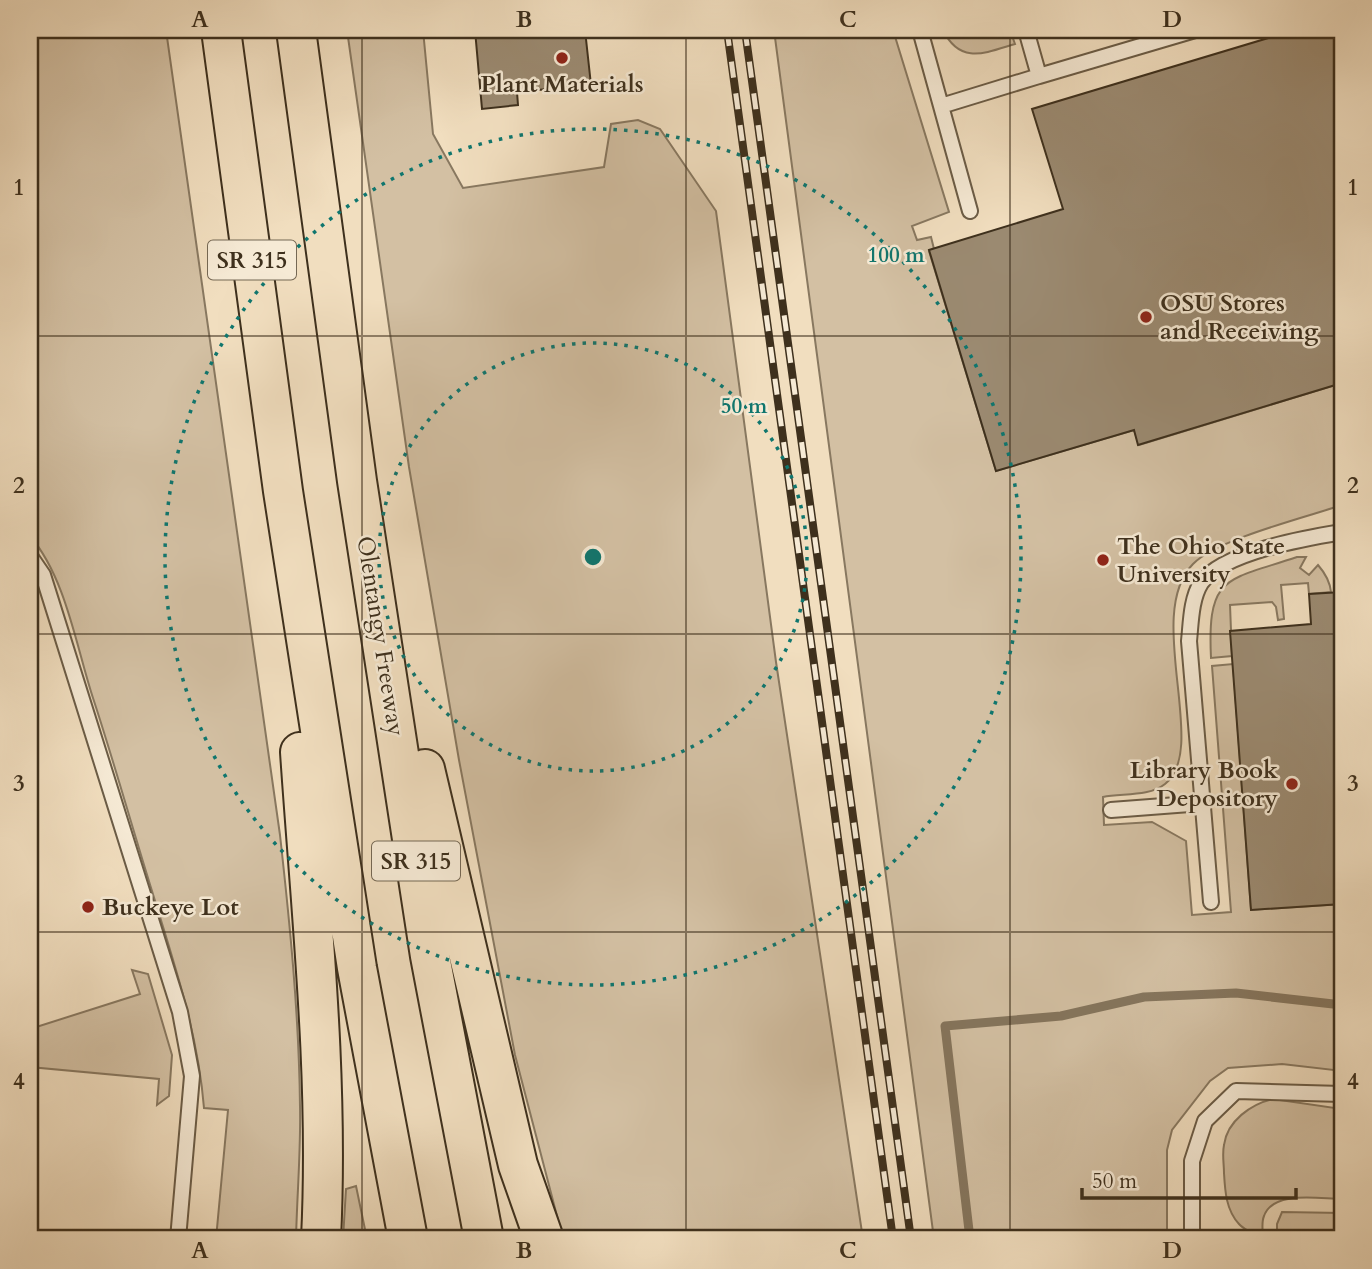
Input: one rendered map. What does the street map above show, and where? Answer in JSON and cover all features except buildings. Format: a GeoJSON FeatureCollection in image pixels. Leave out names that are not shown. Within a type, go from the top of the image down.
{"type":"FeatureCollection","features":[{"type":"Feature","properties":{"kind":"highway","name":"SR 315"},"geometry":{"type":"LineString","coordinates":[[221,30],[283,491],[357,968],[408,1239]]}},
{"type":"Feature","properties":{"kind":"highway","name":"Olentangy Freeway"},"geometry":{"type":"LineString","coordinates":[[296,30],[357,481],[430,956],[484,1239]]}},
{"type":"Feature","properties":{"kind":"highway"},"geometry":{"type":"LineString","coordinates":[[357,481],[515,1151],[544,1239]]}},
{"type":"Feature","properties":{"kind":"highway"},"geometry":{"type":"LineString","coordinates":[[283,491],[320,1045],[324,1175],[321,1239]]}},
{"type":"Feature","properties":{"kind":"lane"},"geometry":{"type":"LineString","coordinates":[[920,30],[970,211]]}},
{"type":"Feature","properties":{"kind":"lane"},"geometry":{"type":"LineString","coordinates":[[1026,30],[1039,76]]}},
{"type":"Feature","properties":{"kind":"lane"},"geometry":{"type":"LineString","coordinates":[[941,106],[1195,30]]}},
{"type":"Feature","properties":{"kind":"lane"},"geometry":{"type":"LineString","coordinates":[[1211,902],[1189,641],[1195,598],[1200,584],[1212,570],[1233,559],[1306,538],[1342,532]]}},
{"type":"Feature","properties":{"kind":"lane"},"geometry":{"type":"LineString","coordinates":[[30,556],[43,575],[180,1012],[192,1076],[178,1239]]}},
{"type":"Feature","properties":{"kind":"lane"},"geometry":{"type":"LineString","coordinates":[[1111,810],[1203,803]]}},
{"type":"Feature","properties":{"kind":"lane"},"geometry":{"type":"LineString","coordinates":[[1192,1239],[1192,1161],[1205,1121],[1236,1091],[1342,1094]]}},
{"type":"Feature","properties":{"kind":"shaded area"},"geometry":{"type":"Polygon","coordinates":[[[30,30],[166,30],[284,869],[298,1038],[300,1139],[296,1239],[216,1239],[228,1110],[204,1108],[184,998],[69,613],[53,572],[30,536],[30,30]]]}},
{"type":"Feature","properties":{"kind":"shaded area"},"geometry":{"type":"Polygon","coordinates":[[[347,30],[423,30],[433,134],[463,188],[604,167],[611,124],[638,120],[660,129],[716,211],[776,662],[863,1239],[563,1239],[515,1055],[459,760],[409,467],[347,30]]]}},
{"type":"Feature","properties":{"kind":"shaded area"},"geometry":{"type":"Polygon","coordinates":[[[774,30],[893,30],[949,212],[912,226],[917,240],[931,237],[934,249],[929,251],[996,471],[1134,430],[1139,445],[1342,383],[1342,505],[1241,538],[1221,546],[1193,564],[1179,587],[1174,615],[1181,742],[1177,767],[1159,788],[1143,793],[1103,797],[1104,825],[1152,822],[1186,841],[1192,915],[1231,912],[1212,666],[1233,664],[1251,910],[1342,904],[1342,1071],[1282,1064],[1228,1068],[1210,1081],[1172,1130],[1167,1150],[1167,1239],[934,1239],[774,30]]]}},
{"type":"Feature","properties":{"kind":"shaded area"},"geometry":{"type":"Polygon","coordinates":[[[943,30],[1010,30],[1015,44],[974,54],[957,48],[943,30]]]}},
{"type":"Feature","properties":{"kind":"shaded area"},"geometry":{"type":"Polygon","coordinates":[[[1297,557],[1306,557],[1300,568],[1309,575],[1318,565],[1327,578],[1331,592],[1309,594],[1308,583],[1281,585],[1284,619],[1278,620],[1276,607],[1272,602],[1230,605],[1232,656],[1211,658],[1213,610],[1218,595],[1226,585],[1253,571],[1297,557]]]}},
{"type":"Feature","properties":{"kind":"shaded area"},"geometry":{"type":"Polygon","coordinates":[[[132,970],[148,974],[172,1055],[169,1096],[157,1105],[159,1079],[30,1067],[30,1029],[140,994],[132,970]]]}},
{"type":"Feature","properties":{"kind":"shaded area"},"geometry":{"type":"Polygon","coordinates":[[[1273,1099],[1342,1109],[1342,1199],[1298,1198],[1277,1202],[1264,1216],[1263,1239],[1241,1226],[1231,1213],[1226,1193],[1223,1152],[1226,1136],[1235,1121],[1249,1109],[1273,1099]]]}},
{"type":"Feature","properties":{"kind":"shaded area"},"geometry":{"type":"Polygon","coordinates":[[[356,1186],[367,1239],[343,1239],[346,1189],[356,1186]]]}},
{"type":"Feature","properties":{"kind":"shaded area"},"geometry":{"type":"Polygon","coordinates":[[[1282,1212],[1342,1213],[1342,1239],[1277,1239],[1277,1224],[1282,1212]]]}},
{"type":"Feature","properties":{"kind":"waterway"},"geometry":{"type":"LineString","coordinates":[[970,1239],[945,1026],[1061,1016],[1144,997],[1236,993],[1342,1005]]}},
{"type":"Feature","properties":{"kind":"railway"},"geometry":{"type":"LineString","coordinates":[[727,30],[893,1239]]}},
{"type":"Feature","properties":{"kind":"railway"},"geometry":{"type":"LineString","coordinates":[[745,30],[911,1239]]}},
{"type":"Feature","properties":{"kind":"place","name":"Plant Materials"},"geometry":{"type":"Point","coordinates":[562,58]}},
{"type":"Feature","properties":{"kind":"place","name":"OSU Stores and Receiving"},"geometry":{"type":"Point","coordinates":[1146,317]}},
{"type":"Feature","properties":{"kind":"place","name":"The Ohio State University"},"geometry":{"type":"Point","coordinates":[1103,560]}},
{"type":"Feature","properties":{"kind":"place","name":"Library Book Depository"},"geometry":{"type":"Point","coordinates":[1292,784]}},
{"type":"Feature","properties":{"kind":"place","name":"Buckeye Lot"},"geometry":{"type":"Point","coordinates":[88,907]}}]}
